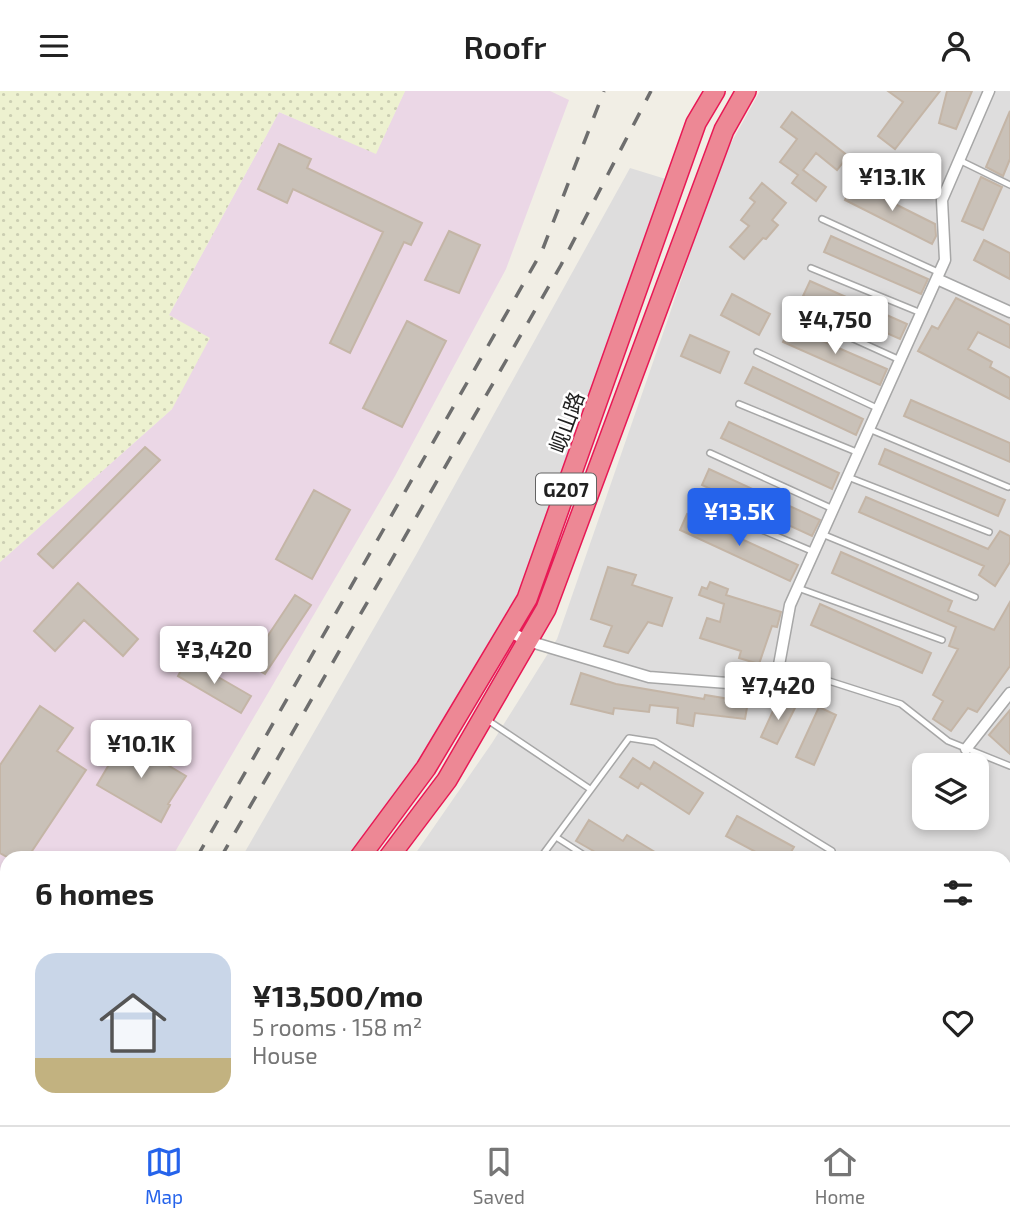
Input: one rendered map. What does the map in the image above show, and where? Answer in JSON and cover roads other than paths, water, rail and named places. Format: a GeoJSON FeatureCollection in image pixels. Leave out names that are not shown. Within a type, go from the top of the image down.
{"type":"FeatureCollection","features":[{"type":"Feature","properties":{"kind":"highway","name":"岘山路"},"geometry":{"type":"LineString","coordinates":[[364,851],[426,768],[527,599],[696,123],[715,91]]}},
{"type":"Feature","properties":{"kind":"highway","name":"G207"},"geometry":{"type":"LineString","coordinates":[[394,851],[447,780],[546,609],[724,131],[746,91]]}},
{"type":"Feature","properties":{"kind":"street"},"geometry":{"type":"LineString","coordinates":[[508,631],[528,641],[649,677],[754,685],[769,681],[779,665],[790,605],[945,260],[942,200],[989,91]]}},
{"type":"Feature","properties":{"kind":"street"},"geometry":{"type":"LineString","coordinates":[[938,276],[1010,312]]}},
{"type":"Feature","properties":{"kind":"street"},"geometry":{"type":"LineString","coordinates":[[966,749],[1010,693]]}},
{"type":"Feature","properties":{"kind":"lane"},"geometry":{"type":"LineString","coordinates":[[959,160],[1010,185]]}},
{"type":"Feature","properties":{"kind":"lane"},"geometry":{"type":"LineString","coordinates":[[822,219],[938,276]]}},
{"type":"Feature","properties":{"kind":"lane"},"geometry":{"type":"LineString","coordinates":[[811,268],[921,313]]}},
{"type":"Feature","properties":{"kind":"lane"},"geometry":{"type":"LineString","coordinates":[[792,311],[900,360]]}},
{"type":"Feature","properties":{"kind":"lane"},"geometry":{"type":"LineString","coordinates":[[757,352],[878,409]]}},
{"type":"Feature","properties":{"kind":"lane"},"geometry":{"type":"LineString","coordinates":[[739,404],[859,453]]}},
{"type":"Feature","properties":{"kind":"lane"},"geometry":{"type":"LineString","coordinates":[[869,429],[1008,487]]}},
{"type":"Feature","properties":{"kind":"lane"},"geometry":{"type":"LineString","coordinates":[[710,453],[833,509]]}},
{"type":"Feature","properties":{"kind":"lane"},"geometry":{"type":"LineString","coordinates":[[848,477],[989,531]]}},
{"type":"Feature","properties":{"kind":"lane"},"geometry":{"type":"LineString","coordinates":[[696,502],[814,552]]}},
{"type":"Feature","properties":{"kind":"lane"},"geometry":{"type":"LineString","coordinates":[[822,534],[975,597]]}},
{"type":"Feature","properties":{"kind":"lane"},"geometry":{"type":"LineString","coordinates":[[798,588],[942,640]]}},
{"type":"Feature","properties":{"kind":"lane"},"geometry":{"type":"LineString","coordinates":[[779,665],[901,704],[948,741],[1010,766]]}},
{"type":"Feature","properties":{"kind":"lane"},"geometry":{"type":"LineString","coordinates":[[484,717],[590,789]]}},
{"type":"Feature","properties":{"kind":"lane"},"geometry":{"type":"LineString","coordinates":[[546,851],[629,738],[655,742],[832,851]]}},
{"type":"Feature","properties":{"kind":"lane"},"geometry":{"type":"LineString","coordinates":[[556,837],[578,851]]}},
{"type":"Feature","properties":{"kind":"railway"},"geometry":{"type":"LineString","coordinates":[[200,851],[542,251],[604,91]]}},
{"type":"Feature","properties":{"kind":"railway"},"geometry":{"type":"LineString","coordinates":[[224,851],[561,265],[651,91]]}}]}
